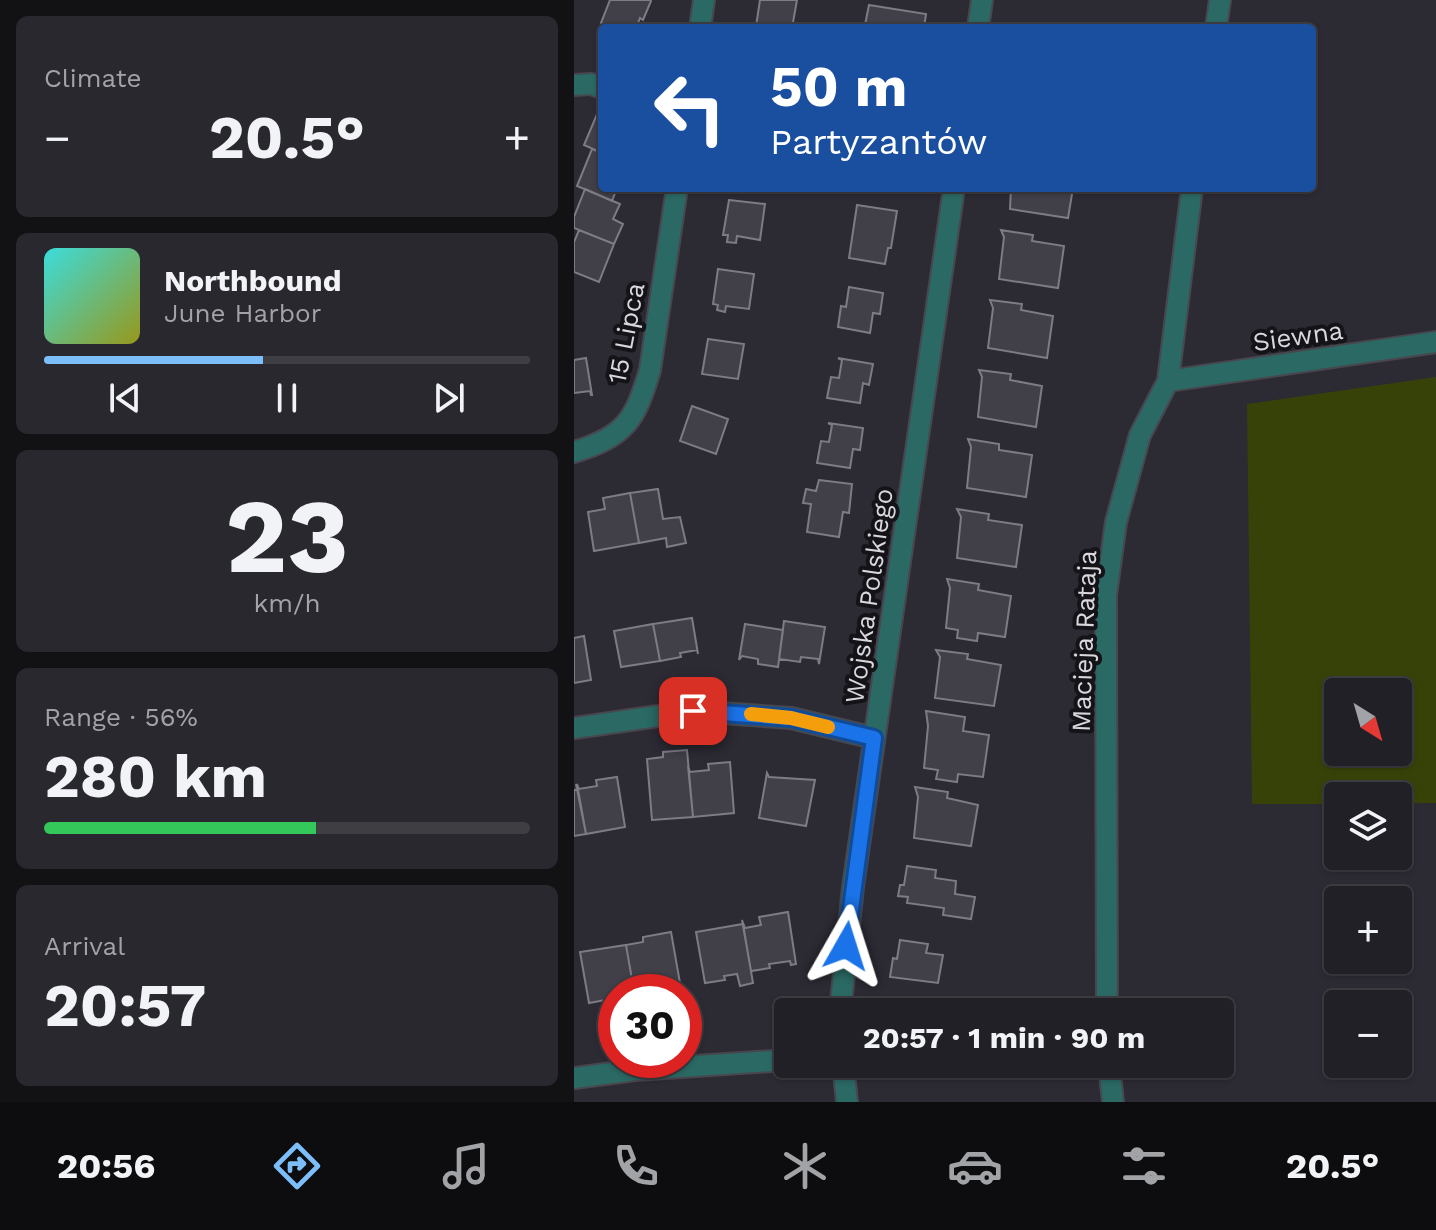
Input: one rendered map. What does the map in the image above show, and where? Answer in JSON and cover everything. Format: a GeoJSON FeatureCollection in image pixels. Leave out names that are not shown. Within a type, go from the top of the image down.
{"type":"FeatureCollection","features":[{"type":"Feature","properties":{"kind":"street"},"geometry":{"type":"LineString","coordinates":[[701,24],[704,0]]}},
{"type":"Feature","properties":{"kind":"street"},"geometry":{"type":"LineString","coordinates":[[979,24],[982,0]]}},
{"type":"Feature","properties":{"kind":"street"},"geometry":{"type":"LineString","coordinates":[[1217,24],[1220,0]]}},
{"type":"Feature","properties":{"kind":"street"},"geometry":{"type":"LineString","coordinates":[[574,85],[598,87]]}},
{"type":"Feature","properties":{"kind":"street","name":"15 Lipca"},"geometry":{"type":"LineString","coordinates":[[574,452],[605,441],[631,421],[642,396],[650,370],[676,192]]}},
{"type":"Feature","properties":{"kind":"street","name":"Wojska Polskiego"},"geometry":{"type":"LineString","coordinates":[[841,998],[853,887],[953,192]]}},
{"type":"Feature","properties":{"kind":"street","name":"Macieja Rataja"},"geometry":{"type":"LineString","coordinates":[[1107,998],[1106,595],[1116,522],[1140,435],[1168,381],[1192,192]]}},
{"type":"Feature","properties":{"kind":"street","name":"Siewna"},"geometry":{"type":"LineString","coordinates":[[1168,381],[1436,342]]}},
{"type":"Feature","properties":{"kind":"street"},"geometry":{"type":"LineString","coordinates":[[574,728],[693,711],[791,718],[874,738]]}},
{"type":"Feature","properties":{"kind":"street"},"geometry":{"type":"LineString","coordinates":[[574,1078],[635,1070],[774,1061]]}},
{"type":"Feature","properties":{"kind":"street"},"geometry":{"type":"LineString","coordinates":[[844,1078],[847,1102]]}},
{"type":"Feature","properties":{"kind":"street"},"geometry":{"type":"LineString","coordinates":[[1110,1078],[1113,1102]]}},
{"type":"Feature","properties":{"kind":"green space"},"geometry":{"type":"Polygon","coordinates":[[[1436,377],[1436,803],[1412,803],[1412,782],[1324,782],[1324,804],[1252,804],[1247,404],[1436,377]]]}},
{"type":"Feature","properties":{"kind":"building"},"geometry":{"type":"Polygon","coordinates":[[[610,0],[651,1],[643,20],[640,18],[638,24],[601,23],[610,0]]]}},
{"type":"Feature","properties":{"kind":"building"},"geometry":{"type":"Polygon","coordinates":[[[760,0],[797,0],[793,24],[756,24],[760,0]]]}},
{"type":"Feature","properties":{"kind":"building"},"geometry":{"type":"Polygon","coordinates":[[[869,5],[926,14],[925,24],[865,24],[869,5]]]}},
{"type":"Feature","properties":{"kind":"building"},"geometry":{"type":"Polygon","coordinates":[[[598,112],[598,151],[584,145],[598,112]]]}},
{"type":"Feature","properties":{"kind":"building"},"geometry":{"type":"Polygon","coordinates":[[[592,149],[598,151],[598,192],[615,192],[612,201],[577,186],[592,149]]]}},
{"type":"Feature","properties":{"kind":"building"},"geometry":{"type":"Polygon","coordinates":[[[585,189],[620,204],[613,219],[623,224],[614,244],[574,228],[574,217],[585,189]]]}},
{"type":"Feature","properties":{"kind":"building"},"geometry":{"type":"Polygon","coordinates":[[[1011,192],[1072,192],[1068,218],[1010,209],[1011,192]]]}},
{"type":"Feature","properties":{"kind":"building"},"geometry":{"type":"Polygon","coordinates":[[[729,200],[765,204],[760,240],[737,236],[736,243],[727,242],[728,235],[723,235],[729,200]]]}},
{"type":"Feature","properties":{"kind":"building"},"geometry":{"type":"Polygon","coordinates":[[[857,205],[897,211],[885,264],[849,258],[857,205]]]}},
{"type":"Feature","properties":{"kind":"building"},"geometry":{"type":"Polygon","coordinates":[[[579,230],[614,244],[599,282],[574,272],[574,242],[579,230]]]}},
{"type":"Feature","properties":{"kind":"building"},"geometry":{"type":"Polygon","coordinates":[[[1001,230],[1033,235],[1032,241],[1064,246],[1058,288],[999,279],[1004,237],[1001,230]]]}},
{"type":"Feature","properties":{"kind":"building"},"geometry":{"type":"Polygon","coordinates":[[[718,269],[754,274],[749,309],[726,306],[725,312],[717,310],[718,305],[713,304],[718,269]]]}},
{"type":"Feature","properties":{"kind":"building"},"geometry":{"type":"Polygon","coordinates":[[[849,287],[883,293],[880,314],[873,313],[870,333],[838,327],[841,306],[846,307],[849,287]]]}},
{"type":"Feature","properties":{"kind":"building"},"geometry":{"type":"Polygon","coordinates":[[[990,300],[1022,304],[1021,310],[1053,316],[1047,358],[988,348],[993,308],[990,300]]]}},
{"type":"Feature","properties":{"kind":"building"},"geometry":{"type":"Polygon","coordinates":[[[708,339],[744,344],[738,379],[702,374],[708,339]]]}},
{"type":"Feature","properties":{"kind":"building"},"geometry":{"type":"Polygon","coordinates":[[[586,358],[592,395],[590,391],[574,393],[574,360],[586,358]]]}},
{"type":"Feature","properties":{"kind":"building"},"geometry":{"type":"Polygon","coordinates":[[[838,358],[873,364],[869,385],[863,383],[860,403],[827,398],[831,377],[839,378],[842,360],[838,358]]]}},
{"type":"Feature","properties":{"kind":"building"},"geometry":{"type":"Polygon","coordinates":[[[979,370],[1011,374],[1010,380],[1042,386],[1036,427],[978,417],[982,377],[979,370]]]}},
{"type":"Feature","properties":{"kind":"building"},"geometry":{"type":"Polygon","coordinates":[[[692,406],[728,419],[716,454],[680,441],[692,406]]]}},
{"type":"Feature","properties":{"kind":"building"},"geometry":{"type":"Polygon","coordinates":[[[828,423],[863,428],[860,450],[853,449],[850,468],[817,463],[821,441],[829,442],[832,425],[828,423]]]}},
{"type":"Feature","properties":{"kind":"building"},"geometry":{"type":"Polygon","coordinates":[[[968,439],[999,444],[999,450],[1032,455],[1026,497],[967,488],[971,447],[968,439]]]}},
{"type":"Feature","properties":{"kind":"building"},"geometry":{"type":"Polygon","coordinates":[[[819,480],[852,484],[849,513],[843,512],[839,537],[807,532],[811,504],[803,503],[806,489],[816,491],[819,480]]]}},
{"type":"Feature","properties":{"kind":"building"},"geometry":{"type":"Polygon","coordinates":[[[658,489],[663,519],[680,517],[686,543],[667,547],[666,538],[639,543],[630,493],[658,489]]]}},
{"type":"Feature","properties":{"kind":"building"},"geometry":{"type":"Polygon","coordinates":[[[630,493],[639,543],[594,551],[588,512],[605,509],[603,498],[630,493]]]}},
{"type":"Feature","properties":{"kind":"building"},"geometry":{"type":"Polygon","coordinates":[[[957,509],[989,514],[988,520],[1022,525],[1016,567],[957,558],[961,517],[957,509]]]}},
{"type":"Feature","properties":{"kind":"building"},"geometry":{"type":"Polygon","coordinates":[[[947,579],[979,584],[978,590],[1011,596],[1005,637],[978,633],[977,641],[957,638],[958,630],[946,628],[950,588],[947,579]]]}},
{"type":"Feature","properties":{"kind":"building"},"geometry":{"type":"Polygon","coordinates":[[[692,618],[698,654],[697,650],[680,653],[681,657],[660,661],[653,624],[692,618]]]}},
{"type":"Feature","properties":{"kind":"building"},"geometry":{"type":"Polygon","coordinates":[[[784,621],[825,627],[819,664],[818,659],[801,657],[800,662],[779,659],[784,621]]]}},
{"type":"Feature","properties":{"kind":"building"},"geometry":{"type":"Polygon","coordinates":[[[653,624],[660,661],[621,667],[614,631],[653,624]]]}},
{"type":"Feature","properties":{"kind":"building"},"geometry":{"type":"Polygon","coordinates":[[[745,624],[783,630],[778,667],[758,664],[758,659],[742,656],[739,660],[745,624]]]}},
{"type":"Feature","properties":{"kind":"building"},"geometry":{"type":"Polygon","coordinates":[[[584,636],[591,680],[574,683],[574,638],[584,636]]]}},
{"type":"Feature","properties":{"kind":"building"},"geometry":{"type":"Polygon","coordinates":[[[936,650],[968,654],[967,659],[1001,665],[994,706],[935,698],[940,657],[936,650]]]}},
{"type":"Feature","properties":{"kind":"building"},"geometry":{"type":"Polygon","coordinates":[[[926,711],[965,717],[963,731],[989,735],[983,777],[958,774],[957,782],[936,779],[938,770],[924,768],[928,726],[926,711]]]}},
{"type":"Feature","properties":{"kind":"building"},"geometry":{"type":"Polygon","coordinates":[[[687,750],[693,817],[652,820],[647,759],[663,757],[663,752],[687,750]]]}},
{"type":"Feature","properties":{"kind":"building"},"geometry":{"type":"Polygon","coordinates":[[[730,762],[734,813],[693,817],[688,766],[690,772],[709,770],[708,764],[730,762]]]}},
{"type":"Feature","properties":{"kind":"building"},"geometry":{"type":"Polygon","coordinates":[[[767,773],[769,777],[815,780],[806,826],[759,818],[767,773]]]}},
{"type":"Feature","properties":{"kind":"building"},"geometry":{"type":"Polygon","coordinates":[[[617,777],[625,827],[586,834],[577,784],[579,789],[597,786],[596,780],[617,777]]]}},
{"type":"Feature","properties":{"kind":"building"},"geometry":{"type":"Polygon","coordinates":[[[915,787],[948,792],[947,798],[978,805],[971,846],[914,838],[918,797],[915,787]]]}},
{"type":"Feature","properties":{"kind":"building"},"geometry":{"type":"Polygon","coordinates":[[[577,789],[586,834],[574,836],[574,790],[577,789]]]}},
{"type":"Feature","properties":{"kind":"building"},"geometry":{"type":"Polygon","coordinates":[[[907,866],[936,870],[935,878],[956,881],[955,894],[975,897],[971,919],[943,915],[944,908],[907,903],[908,897],[898,896],[900,885],[904,885],[907,866]]]}},
{"type":"Feature","properties":{"kind":"building"},"geometry":{"type":"Polygon","coordinates":[[[788,912],[796,964],[791,965],[790,961],[769,964],[770,968],[751,971],[742,920],[745,928],[761,925],[759,917],[788,912]]]}},
{"type":"Feature","properties":{"kind":"building"},"geometry":{"type":"Polygon","coordinates":[[[743,924],[753,983],[740,986],[737,974],[724,976],[725,980],[705,983],[696,932],[743,924]]]}},
{"type":"Feature","properties":{"kind":"building"},"geometry":{"type":"Polygon","coordinates":[[[671,932],[678,974],[631,974],[626,945],[643,942],[643,937],[671,932]]]}},
{"type":"Feature","properties":{"kind":"building"},"geometry":{"type":"Polygon","coordinates":[[[900,940],[928,944],[926,953],[943,955],[938,983],[890,977],[900,940]]]}},
{"type":"Feature","properties":{"kind":"building"},"geometry":{"type":"Polygon","coordinates":[[[626,945],[631,974],[598,974],[598,1001],[589,1003],[580,952],[626,945]]]}},
{"type":"Feature","properties":{"kind":"slow traffic"},"geometry":{"type":"LineString","coordinates":[[751,714],[791,718],[828,727]]}},
{"type":"Feature","properties":{"kind":"route"},"geometry":{"type":"LineString","coordinates":[[693,711],[791,718],[874,738],[846,946]]}}]}
